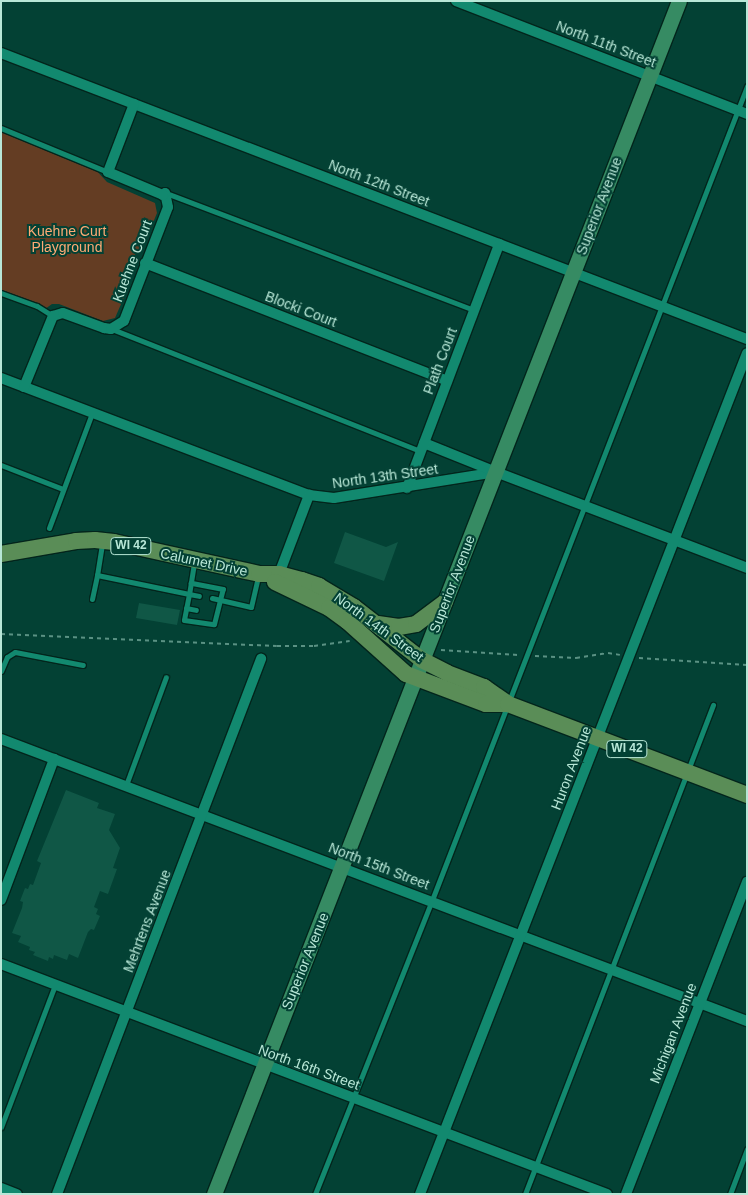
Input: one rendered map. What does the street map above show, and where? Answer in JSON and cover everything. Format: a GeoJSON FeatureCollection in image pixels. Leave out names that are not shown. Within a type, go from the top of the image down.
{"type":"FeatureCollection","features":[{"type":"Feature","properties":{"kind":"main road","name":"Calumet Drive"},"geometry":{"type":"LineString","coordinates":[[1,554],[76,541],[102,541],[259,574]]}},
{"type":"Feature","properties":{"kind":"main road","name":"North 14th Street"},"geometry":{"type":"LineString","coordinates":[[259,574],[279,574],[319,586],[425,653],[447,673],[484,687],[508,704],[747,795]]}},
{"type":"Feature","properties":{"kind":"main road","name":"North 14th Street"},"geometry":{"type":"LineString","coordinates":[[259,574],[329,608],[347,621],[406,674],[415,679],[486,704],[508,704]]}},
{"type":"Feature","properties":{"kind":"main road"},"geometry":{"type":"LineString","coordinates":[[378,624],[400,627],[416,624],[445,602]]}},
{"type":"Feature","properties":{"kind":"street","name":"North 11th Street"},"geometry":{"type":"LineString","coordinates":[[456,1],[742,112]]}},
{"type":"Feature","properties":{"kind":"street","name":"Superior Avenue"},"geometry":{"type":"LineString","coordinates":[[214,1194],[679,1]]}},
{"type":"Feature","properties":{"kind":"street","name":"North 12th Street"},"geometry":{"type":"LineString","coordinates":[[1,53],[747,340]]}},
{"type":"Feature","properties":{"kind":"street"},"geometry":{"type":"LineString","coordinates":[[134,104],[108,172],[163,195],[165,193]]}},
{"type":"Feature","properties":{"kind":"street","name":"Kuehne Court"},"geometry":{"type":"LineString","coordinates":[[111,329],[124,322],[168,207],[165,193]]}},
{"type":"Feature","properties":{"kind":"street","name":"Plath Court"},"geometry":{"type":"LineString","coordinates":[[407,488],[499,244]]}},
{"type":"Feature","properties":{"kind":"street","name":"Blocki Court"},"geometry":{"type":"LineString","coordinates":[[145,264],[447,380]]}},
{"type":"Feature","properties":{"kind":"street"},"geometry":{"type":"LineString","coordinates":[[24,387],[53,316],[63,313],[111,329]]}},
{"type":"Feature","properties":{"kind":"street","name":"Huron Avenue"},"geometry":{"type":"LineString","coordinates":[[420,1194],[747,353]]}},
{"type":"Feature","properties":{"kind":"street","name":"North 13th Street"},"geometry":{"type":"LineString","coordinates":[[1,378],[309,495],[334,498],[407,488],[496,472]]}},
{"type":"Feature","properties":{"kind":"street"},"geometry":{"type":"LineString","coordinates":[[423,447],[496,472],[747,568]]}},
{"type":"Feature","properties":{"kind":"street"},"geometry":{"type":"LineString","coordinates":[[279,574],[309,495]]}},
{"type":"Feature","properties":{"kind":"street","name":"Mehrtens Avenue"},"geometry":{"type":"LineString","coordinates":[[57,1194],[261,658]]}},
{"type":"Feature","properties":{"kind":"street","name":"North 15th Street"},"geometry":{"type":"LineString","coordinates":[[1,739],[747,1020]]}},
{"type":"Feature","properties":{"kind":"street"},"geometry":{"type":"LineString","coordinates":[[1,900],[54,759]]}},
{"type":"Feature","properties":{"kind":"street","name":"Michigan Avenue"},"geometry":{"type":"LineString","coordinates":[[626,1194],[747,882]]}},
{"type":"Feature","properties":{"kind":"street","name":"North 16th Street"},"geometry":{"type":"LineString","coordinates":[[1,964],[126,1014],[607,1194]]}},
{"type":"Feature","properties":{"kind":"street"},"geometry":{"type":"LineString","coordinates":[[1,1188],[17,1194]]}},
{"type":"Feature","properties":{"kind":"lane"},"geometry":{"type":"LineString","coordinates":[[315,1194],[432,900],[661,307],[742,112],[747,86]]}},
{"type":"Feature","properties":{"kind":"lane"},"geometry":{"type":"LineString","coordinates":[[1,128],[108,172]]}},
{"type":"Feature","properties":{"kind":"lane"},"geometry":{"type":"LineString","coordinates":[[165,193],[474,310]]}},
{"type":"Feature","properties":{"kind":"lane"},"geometry":{"type":"LineString","coordinates":[[1,293],[37,306],[53,316]]}},
{"type":"Feature","properties":{"kind":"lane"},"geometry":{"type":"LineString","coordinates":[[111,329],[423,447]]}},
{"type":"Feature","properties":{"kind":"lane"},"geometry":{"type":"LineString","coordinates":[[49,528],[92,413]]}},
{"type":"Feature","properties":{"kind":"lane"},"geometry":{"type":"LineString","coordinates":[[1,465],[63,489]]}},
{"type":"Feature","properties":{"kind":"lane"},"geometry":{"type":"LineString","coordinates":[[92,600],[102,541]]}},
{"type":"Feature","properties":{"kind":"lane"},"geometry":{"type":"LineString","coordinates":[[191,583],[223,589],[214,624],[184,620],[195,560]]}},
{"type":"Feature","properties":{"kind":"lane"},"geometry":{"type":"LineString","coordinates":[[212,598],[251,607],[259,574]]}},
{"type":"Feature","properties":{"kind":"lane"},"geometry":{"type":"LineString","coordinates":[[97,575],[199,596]]}},
{"type":"Feature","properties":{"kind":"lane"},"geometry":{"type":"LineString","coordinates":[[186,608],[196,610]]}},
{"type":"Feature","properties":{"kind":"lane"},"geometry":{"type":"LineString","coordinates":[[209,612],[217,614]]}},
{"type":"Feature","properties":{"kind":"lane"},"geometry":{"type":"LineString","coordinates":[[1,671],[7,656],[15,652],[83,665]]}},
{"type":"Feature","properties":{"kind":"lane"},"geometry":{"type":"LineString","coordinates":[[126,785],[166,678]]}},
{"type":"Feature","properties":{"kind":"lane"},"geometry":{"type":"LineString","coordinates":[[525,1194],[713,705]]}},
{"type":"Feature","properties":{"kind":"lane"},"geometry":{"type":"LineString","coordinates":[[1,1127],[55,985]]}},
{"type":"Feature","properties":{"kind":"lane"},"geometry":{"type":"LineString","coordinates":[[730,1194],[747,1149]]}},
{"type":"Feature","properties":{"kind":"path"},"geometry":{"type":"LineString","coordinates":[[1,634],[277,646],[314,646],[355,640]]}},
{"type":"Feature","properties":{"kind":"path"},"geometry":{"type":"LineString","coordinates":[[425,653],[442,650],[576,658],[608,653],[747,665]]}},
{"type":"Feature","properties":{"kind":"green space","name":"Kuehne Curt Playground"},"geometry":{"type":"Polygon","coordinates":[[[1,132],[94,168],[107,182],[155,203],[157,213],[144,245],[129,261],[132,279],[115,318],[103,321],[59,304],[52,304],[45,309],[1,290],[1,132]]]}},
{"type":"Feature","properties":{"kind":"building"},"geometry":{"type":"Polygon","coordinates":[[[345,532],[386,547],[398,542],[384,581],[334,563],[345,532]]]}},
{"type":"Feature","properties":{"kind":"building"},"geometry":{"type":"Polygon","coordinates":[[[139,603],[180,610],[177,625],[136,618],[139,603]]]}},
{"type":"Feature","properties":{"kind":"building"},"geometry":{"type":"Polygon","coordinates":[[[66,790],[99,803],[97,808],[115,814],[109,830],[120,848],[113,868],[117,869],[108,894],[100,891],[94,907],[98,909],[96,914],[100,916],[94,930],[91,929],[88,932],[78,958],[69,954],[67,960],[54,955],[53,959],[49,957],[48,961],[33,955],[35,952],[29,950],[30,947],[18,942],[21,936],[12,933],[22,908],[23,902],[20,901],[25,888],[28,889],[30,884],[33,885],[41,863],[37,861],[66,790]]]}}]}
